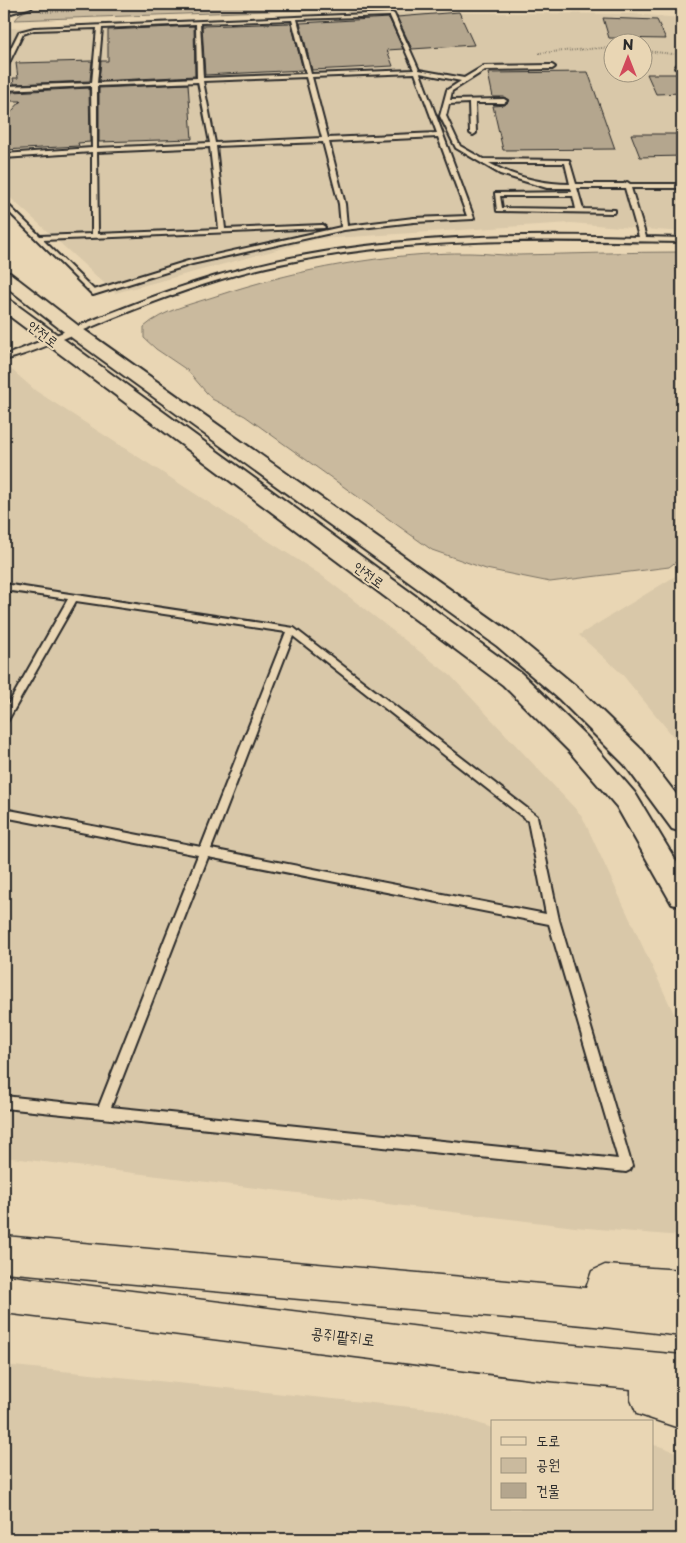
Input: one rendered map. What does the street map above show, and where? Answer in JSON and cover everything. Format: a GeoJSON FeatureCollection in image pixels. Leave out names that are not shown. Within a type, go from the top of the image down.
{"type":"FeatureCollection","features":[{"type":"Feature","properties":{"kind":"main road"},"geometry":{"type":"LineString","coordinates":[[4,1254],[605,1308],[682,1317]]}},
{"type":"Feature","properties":{"kind":"main road"},"geometry":{"type":"LineString","coordinates":[[605,1308],[606,1284],[682,1289]]}},
{"type":"Feature","properties":{"kind":"main road","name":"콩쥐팥쥐로"},"geometry":{"type":"LineString","coordinates":[[4,1294],[531,1360],[666,1372]]}},
{"type":"Feature","properties":{"kind":"main road"},"geometry":{"type":"LineString","coordinates":[[666,1372],[651,1400],[682,1409]]}},
{"type":"Feature","properties":{"kind":"street"},"geometry":{"type":"LineString","coordinates":[[4,11],[28,4]]}},
{"type":"Feature","properties":{"kind":"street","name":"안전로"},"geometry":{"type":"LineString","coordinates":[[4,277],[74,331],[506,640],[568,692],[634,758],[682,822]]}},
{"type":"Feature","properties":{"kind":"street","name":"안전로"},"geometry":{"type":"LineString","coordinates":[[4,304],[512,679],[578,744],[626,800],[682,896]]}},
{"type":"Feature","properties":{"kind":"lane"},"geometry":{"type":"LineString","coordinates":[[4,67],[21,33],[34,29],[392,14],[417,71],[471,218],[414,220],[344,227],[38,238]]}},
{"type":"Feature","properties":{"kind":"lane"},"geometry":{"type":"LineString","coordinates":[[294,19],[342,204],[344,227]]}},
{"type":"Feature","properties":{"kind":"lane"},"geometry":{"type":"LineString","coordinates":[[198,23],[200,80],[212,146],[222,231]]}},
{"type":"Feature","properties":{"kind":"lane"},"geometry":{"type":"LineString","coordinates":[[94,236],[94,86],[100,26]]}},
{"type":"Feature","properties":{"kind":"lane"},"geometry":{"type":"LineString","coordinates":[[552,68],[484,68],[450,90],[443,116],[458,147],[502,173],[547,186],[627,184],[682,186]]}},
{"type":"Feature","properties":{"kind":"lane"},"geometry":{"type":"LineString","coordinates":[[4,88],[94,86],[417,71],[465,80]]}},
{"type":"Feature","properties":{"kind":"lane"},"geometry":{"type":"LineString","coordinates":[[472,101],[473,133]]}},
{"type":"Feature","properties":{"kind":"lane"},"geometry":{"type":"LineString","coordinates":[[447,102],[504,101]]}},
{"type":"Feature","properties":{"kind":"lane"},"geometry":{"type":"LineString","coordinates":[[4,156],[93,150],[440,135]]}},
{"type":"Feature","properties":{"kind":"lane"},"geometry":{"type":"LineString","coordinates":[[482,161],[567,160],[580,211]]}},
{"type":"Feature","properties":{"kind":"lane"},"geometry":{"type":"LineString","coordinates":[[627,184],[643,239]]}},
{"type":"Feature","properties":{"kind":"lane"},"geometry":{"type":"LineString","coordinates":[[576,194],[497,194],[499,210],[614,211]]}},
{"type":"Feature","properties":{"kind":"lane"},"geometry":{"type":"LineString","coordinates":[[4,204],[93,293],[190,262],[344,227]]}},
{"type":"Feature","properties":{"kind":"lane"},"geometry":{"type":"LineString","coordinates":[[4,358],[134,306],[200,283],[265,266],[326,254],[444,241],[682,240]]}},
{"type":"Feature","properties":{"kind":"lane"},"geometry":{"type":"LineString","coordinates":[[4,587],[291,630],[532,819],[553,920],[626,1166],[4,1102]]}},
{"type":"Feature","properties":{"kind":"lane"},"geometry":{"type":"LineString","coordinates":[[4,720],[74,597]]}},
{"type":"Feature","properties":{"kind":"lane"},"geometry":{"type":"LineString","coordinates":[[103,1112],[291,630]]}},
{"type":"Feature","properties":{"kind":"lane"},"geometry":{"type":"LineString","coordinates":[[4,813],[553,920]]}},
{"type":"Feature","properties":{"kind":"path"},"geometry":{"type":"LineString","coordinates":[[654,52],[675,54]]}},
{"type":"Feature","properties":{"kind":"shaded area"},"geometry":{"type":"Polygon","coordinates":[[[342,12],[632,14],[682,18],[682,232],[571,223],[318,239],[115,293],[4,192],[4,50],[11,28],[342,12]]]}},
{"type":"Feature","properties":{"kind":"shaded area"},"geometry":{"type":"Polygon","coordinates":[[[4,363],[36,391],[321,575],[451,676],[582,816],[681,1029],[681,1236],[575,1227],[4,1157],[4,363]]]}},
{"type":"Feature","properties":{"kind":"shaded area"},"geometry":{"type":"Polygon","coordinates":[[[682,572],[682,747],[621,673],[579,635],[682,572]]]}},
{"type":"Feature","properties":{"kind":"shaded area"},"geometry":{"type":"Polygon","coordinates":[[[4,1365],[440,1410],[491,1428],[491,1510],[654,1510],[654,1445],[682,1454],[682,1539],[4,1539],[4,1365]]]}},
{"type":"Feature","properties":{"kind":"green space"},"geometry":{"type":"Polygon","coordinates":[[[118,4],[682,4],[682,9],[547,5],[435,5],[15,20],[21,13],[29,10],[118,4]]]}},
{"type":"Feature","properties":{"kind":"green space"},"geometry":{"type":"Polygon","coordinates":[[[682,252],[682,557],[669,567],[550,582],[486,569],[432,550],[245,416],[212,399],[187,370],[156,349],[144,338],[144,327],[160,316],[178,308],[277,278],[342,264],[439,253],[513,255],[682,252]]]}},
{"type":"Feature","properties":{"kind":"building"},"geometry":{"type":"Polygon","coordinates":[[[459,12],[474,45],[412,49],[397,17],[459,12]]]}},
{"type":"Feature","properties":{"kind":"building"},"geometry":{"type":"Polygon","coordinates":[[[389,18],[403,49],[387,50],[393,66],[312,70],[300,23],[389,18]]]}},
{"type":"Feature","properties":{"kind":"building"},"geometry":{"type":"Polygon","coordinates":[[[603,18],[657,20],[666,39],[654,39],[654,32],[607,32],[603,18]]]}},
{"type":"Feature","properties":{"kind":"building"},"geometry":{"type":"Polygon","coordinates":[[[291,23],[303,70],[205,75],[202,26],[291,23]]]}},
{"type":"Feature","properties":{"kind":"building"},"geometry":{"type":"Polygon","coordinates":[[[194,26],[195,76],[99,81],[101,61],[108,61],[108,30],[194,26]]]}},
{"type":"Feature","properties":{"kind":"building"},"geometry":{"type":"Polygon","coordinates":[[[92,61],[90,81],[14,84],[13,78],[18,78],[16,63],[92,61]]]}},
{"type":"Feature","properties":{"kind":"building"},"geometry":{"type":"Polygon","coordinates":[[[588,72],[615,149],[503,150],[493,106],[505,105],[509,100],[504,97],[493,97],[488,73],[588,72]]]}},
{"type":"Feature","properties":{"kind":"building"},"geometry":{"type":"Polygon","coordinates":[[[654,74],[682,74],[682,93],[656,94],[651,82],[654,82],[654,74]]]}},
{"type":"Feature","properties":{"kind":"building"},"geometry":{"type":"Polygon","coordinates":[[[188,84],[192,139],[99,142],[99,88],[188,84]]]}},
{"type":"Feature","properties":{"kind":"building"},"geometry":{"type":"Polygon","coordinates":[[[89,88],[90,142],[78,143],[79,146],[4,150],[4,120],[21,101],[8,101],[12,92],[89,88]]]}},
{"type":"Feature","properties":{"kind":"building"},"geometry":{"type":"Polygon","coordinates":[[[631,134],[682,134],[682,156],[640,157],[631,134]]]}}]}
